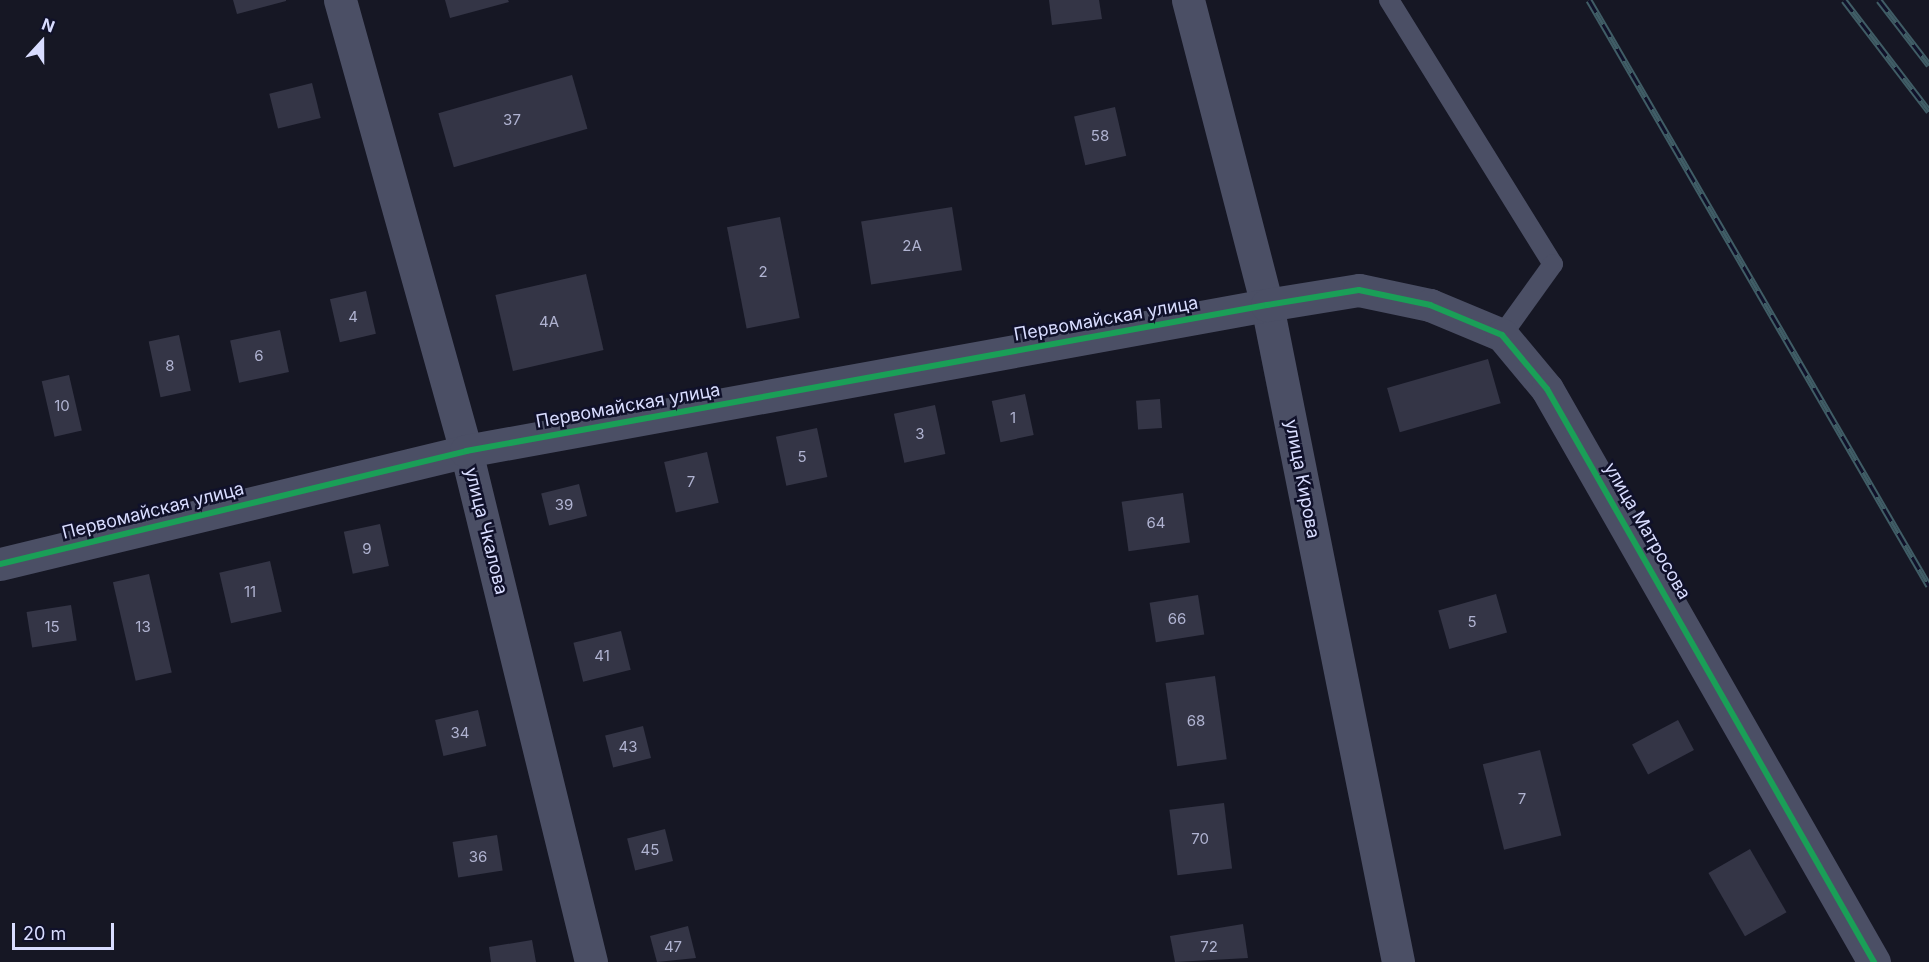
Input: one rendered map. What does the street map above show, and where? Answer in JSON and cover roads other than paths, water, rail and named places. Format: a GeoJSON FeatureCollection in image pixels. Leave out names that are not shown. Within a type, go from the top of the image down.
{"type":"FeatureCollection","features":[{"type":"Feature","properties":{"kind":"street","name":"улица Чкалова"},"geometry":{"type":"LineString","coordinates":[[340,0],[466,451],[591,962]]}},
{"type":"Feature","properties":{"kind":"street","name":"улица Кирова"},"geometry":{"type":"LineString","coordinates":[[1188,0],[1267,305],[1398,962]]}},
{"type":"Feature","properties":{"kind":"street","name":"улица Матросова"},"geometry":{"type":"LineString","coordinates":[[1267,305],[1359,290],[1430,305],[1502,335],[1547,389],[1606,487],[1874,962]]}},
{"type":"Feature","properties":{"kind":"street","name":"Первомайская улица"},"geometry":{"type":"LineString","coordinates":[[0,564],[466,451],[1267,305]]}},
{"type":"Feature","properties":{"kind":"lane"},"geometry":{"type":"LineString","coordinates":[[1389,0],[1553,264],[1502,335]]}},
{"type":"Feature","properties":{"kind":"railway"},"geometry":{"type":"LineString","coordinates":[[1589,0],[1929,586]]}},
{"type":"Feature","properties":{"kind":"railway"},"geometry":{"type":"LineString","coordinates":[[1844,0],[1929,111]]}},
{"type":"Feature","properties":{"kind":"railway"},"geometry":{"type":"LineString","coordinates":[[1879,0],[1929,65]]}}]}
